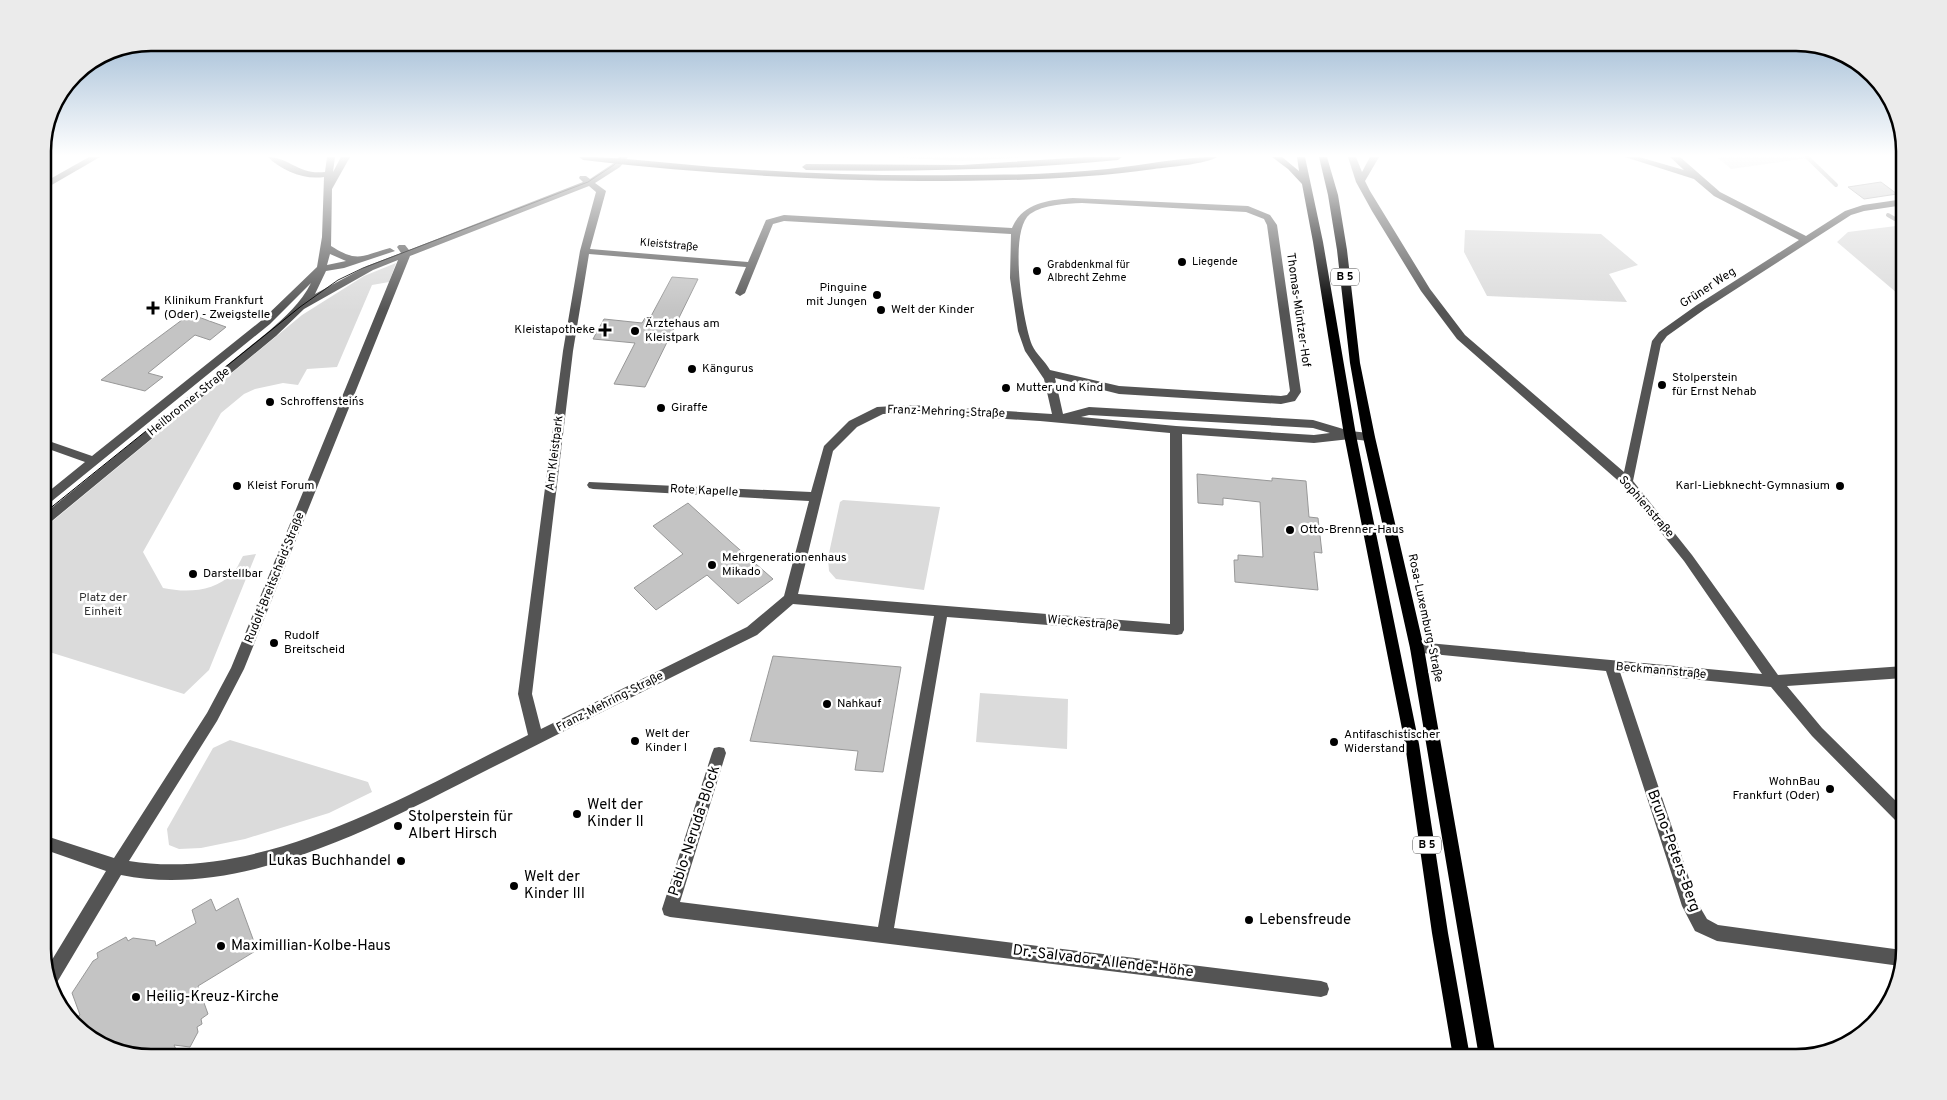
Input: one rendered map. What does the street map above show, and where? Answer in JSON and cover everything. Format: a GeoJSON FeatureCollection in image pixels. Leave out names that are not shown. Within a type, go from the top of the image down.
{"type":"FeatureCollection","features":[{"type":"Feature","properties":{"kind":"main road","name":"B 5"},"geometry":{"type":"LineString","coordinates":[[1312,208],[1350,435],[1392,633],[1412,744],[1440,934],[1460,1049]]}},
{"type":"Feature","properties":{"kind":"main road","name":"Rosa-Luxemburg-Straße"},"geometry":{"type":"LineString","coordinates":[[1335,208],[1341,241],[1355,363],[1369,437],[1417,648],[1436,746],[1486,1049]]}},
{"type":"Feature","properties":{"kind":"main road"},"geometry":{"type":"LineString","coordinates":[[1392,633],[1400,642],[1417,648]]}},
{"type":"Feature","properties":{"kind":"street","name":"Heilbronner Straße"},"geometry":{"type":"LineString","coordinates":[[51,515],[289,318],[309,296],[316,284],[327,248],[329,208]]}},
{"type":"Feature","properties":{"kind":"street"},"geometry":{"type":"LineString","coordinates":[[289,318],[321,295],[348,279],[404,250],[512,208]]}},
{"type":"Feature","properties":{"kind":"street","name":"Am Kleistpark"},"geometry":{"type":"LineString","coordinates":[[536,738],[524,694],[568,351],[585,251],[596,208]]}},
{"type":"Feature","properties":{"kind":"street","name":"Thomas-Müntzer-Hof"},"geometry":{"type":"LineString","coordinates":[[1015,231],[1020,218],[1037,208]]}},
{"type":"Feature","properties":{"kind":"street","name":"Thomas-Müntzer-Hof"},"geometry":{"type":"LineString","coordinates":[[1047,373],[1119,390],[1281,400],[1291,398],[1296,392],[1272,225],[1266,217],[1248,210],[1217,208]]}},
{"type":"Feature","properties":{"kind":"street","name":"Sophienstraße"},"geometry":{"type":"LineString","coordinates":[[1376,208],[1425,289],[1461,337],[1627,482],[1688,558],[1775,681],[1830,746],[1896,811]]}},
{"type":"Feature","properties":{"kind":"street"},"geometry":{"type":"LineString","coordinates":[[1745,208],[1805,239]]}},
{"type":"Feature","properties":{"kind":"street","name":"Grüner Weg"},"geometry":{"type":"LineString","coordinates":[[1627,482],[1656,344],[1663,334],[1805,239],[1848,212],[1862,208]]}},
{"type":"Feature","properties":{"kind":"street"},"geometry":{"type":"LineString","coordinates":[[740,293],[769,222],[784,218],[1015,231],[1018,308],[1026,343],[1032,356],[1047,373],[1058,418]]}},
{"type":"Feature","properties":{"kind":"street"},"geometry":{"type":"LineString","coordinates":[[327,248],[343,258],[357,262]]}},
{"type":"Feature","properties":{"kind":"street"},"geometry":{"type":"LineString","coordinates":[[348,279],[332,280],[323,276],[321,268],[357,262],[404,250]]}},
{"type":"Feature","properties":{"kind":"street","name":"Rudolf-Breitscheid-Straße"},"geometry":{"type":"LineString","coordinates":[[54,971],[212,716],[237,669],[262,611],[404,250]]}},
{"type":"Feature","properties":{"kind":"street","name":"Kleiststraße"},"geometry":{"type":"LineString","coordinates":[[585,251],[752,265]]}},
{"type":"Feature","properties":{"kind":"street","name":"Heilbronner Straße"},"geometry":{"type":"LineString","coordinates":[[51,496],[266,322],[321,268]]}},
{"type":"Feature","properties":{"kind":"street","name":"Franz-Mehring-Straße"},"geometry":{"type":"LineString","coordinates":[[51,845],[79,856],[118,866],[143,871],[173,872],[250,862],[302,848],[340,834],[396,807],[752,631],[790,599],[814,497],[828,449],[853,424],[881,410],[911,408],[1058,418],[1089,423],[1176,430],[1314,439],[1350,435]]}},
{"type":"Feature","properties":{"kind":"street","name":"Franz-Mehring-Straße"},"geometry":{"type":"LineString","coordinates":[[1058,418],[1089,411],[1313,424],[1350,435],[1369,437]]}},
{"type":"Feature","properties":{"kind":"street","name":"Wieckestraße"},"geometry":{"type":"LineString","coordinates":[[790,599],[1177,630],[1176,430]]}},
{"type":"Feature","properties":{"kind":"street"},"geometry":{"type":"LineString","coordinates":[[51,446],[94,461]]}},
{"type":"Feature","properties":{"kind":"street","name":"Rote Kapelle"},"geometry":{"type":"LineString","coordinates":[[593,485],[814,497]]}},
{"type":"Feature","properties":{"kind":"street"},"geometry":{"type":"LineString","coordinates":[[885,934],[941,611]]}},
{"type":"Feature","properties":{"kind":"street","name":"Beckmannstraße"},"geometry":{"type":"LineString","coordinates":[[1417,648],[1775,681],[1896,673]]}},
{"type":"Feature","properties":{"kind":"street","name":"Bruno-Peters-Berg"},"geometry":{"type":"LineString","coordinates":[[1611,667],[1690,906],[1701,925],[1717,934],[1895,957]]}},
{"type":"Feature","properties":{"kind":"street","name":"Pablo-Neruda-Block"},"geometry":{"type":"LineString","coordinates":[[670,908],[720,753]]}},
{"type":"Feature","properties":{"kind":"street","name":"Dr.-Salvador-Allende-Höhe"},"geometry":{"type":"LineString","coordinates":[[670,908],[1321,989]]}},
{"type":"Feature","properties":{"kind":"green space"},"geometry":{"type":"Polygon","coordinates":[[[1896,226],[1896,292],[1837,242],[1848,232],[1896,226]]]}},
{"type":"Feature","properties":{"kind":"green space"},"geometry":{"type":"Polygon","coordinates":[[[1465,230],[1601,234],[1638,265],[1609,274],[1627,302],[1487,296],[1464,252],[1465,230]]]}},
{"type":"Feature","properties":{"kind":"green space","name":"Platz der Einheit"},"geometry":{"type":"Polygon","coordinates":[[[396,263],[389,282],[372,285],[337,367],[307,369],[298,385],[283,383],[255,389],[244,394],[221,413],[143,552],[163,588],[181,590],[200,590],[217,584],[233,573],[243,556],[256,554],[209,670],[184,694],[51,652],[51,522],[302,315],[364,276],[396,263]]]}},
{"type":"Feature","properties":{"kind":"green space"},"geometry":{"type":"Polygon","coordinates":[[[843,500],[940,507],[924,590],[836,579],[829,571],[828,558],[840,502],[843,500]]]}},
{"type":"Feature","properties":{"kind":"green space"},"geometry":{"type":"Polygon","coordinates":[[[980,693],[1068,699],[1067,749],[976,742],[980,693]]]}},
{"type":"Feature","properties":{"kind":"green space"},"geometry":{"type":"Polygon","coordinates":[[[230,740],[368,782],[372,792],[329,813],[245,839],[201,848],[179,849],[169,845],[167,829],[213,748],[230,740]]]}},
{"type":"Feature","properties":{"kind":"building","name":"Ärztehaus am Kleistpark"},"geometry":{"type":"Polygon","coordinates":[[[672,277],[698,279],[645,387],[614,384],[635,343],[593,339],[604,319],[642,323],[645,318],[650,318],[672,277]]]}},
{"type":"Feature","properties":{"kind":"building"},"geometry":{"type":"Polygon","coordinates":[[[190,314],[226,327],[210,340],[195,335],[148,373],[163,377],[145,391],[101,380],[190,314]]]}},
{"type":"Feature","properties":{"kind":"building","name":"Otto-Brenner-Haus"},"geometry":{"type":"Polygon","coordinates":[[[1197,474],[1272,481],[1272,478],[1306,481],[1309,517],[1318,518],[1322,553],[1314,552],[1318,590],[1235,582],[1234,560],[1238,560],[1238,555],[1263,557],[1260,502],[1223,498],[1223,505],[1198,503],[1197,474]]]}},
{"type":"Feature","properties":{"kind":"building","name":"Mehrgenerationenhaus Mikado"},"geometry":{"type":"Polygon","coordinates":[[[688,503],[773,579],[738,604],[707,575],[656,610],[634,588],[683,554],[653,526],[688,503]]]}},
{"type":"Feature","properties":{"kind":"building","name":"Nahkauf"},"geometry":{"type":"Polygon","coordinates":[[[773,656],[901,667],[883,772],[855,770],[858,751],[750,741],[773,656]]]}},
{"type":"Feature","properties":{"kind":"building","name":"Heilig-Kreuz-Kirche"},"geometry":{"type":"Polygon","coordinates":[[[238,898],[257,950],[198,986],[208,1014],[201,1019],[202,1024],[197,1027],[198,1032],[190,1047],[174,1045],[176,1049],[151,1049],[125,1045],[101,1035],[77,1017],[80,1015],[72,993],[93,961],[98,958],[97,953],[126,937],[128,941],[133,938],[155,941],[156,946],[196,923],[192,910],[211,899],[216,911],[238,898]]]}},
{"type":"Feature","properties":{"kind":"waterway"},"geometry":{"type":"LineString","coordinates":[[1888,215],[1896,219]]}},
{"type":"Feature","properties":{"kind":"tram line"},"geometry":{"type":"LineString","coordinates":[[51,508],[300,307],[338,280],[363,268],[519,208]]}},
{"type":"Feature","properties":{"kind":"place","name":"Liegende"},"geometry":{"type":"Point","coordinates":[1182,262]}},
{"type":"Feature","properties":{"kind":"place","name":"Grabdenkmal für Albrecht Zehme"},"geometry":{"type":"Point","coordinates":[1037,271]}},
{"type":"Feature","properties":{"kind":"place","name":"Pinguine mit Jungen"},"geometry":{"type":"Point","coordinates":[877,295]}},
{"type":"Feature","properties":{"kind":"place","name":"Klinikum Frankfurt (Oder) - Zweigstelle"},"geometry":{"type":"Point","coordinates":[153,308]}},
{"type":"Feature","properties":{"kind":"place","name":"Welt der Kinder"},"geometry":{"type":"Point","coordinates":[881,310]}},
{"type":"Feature","properties":{"kind":"place","name":"Kleistapotheke"},"geometry":{"type":"Point","coordinates":[605,330]}},
{"type":"Feature","properties":{"kind":"place","name":"Ärztehaus am Kleistpark"},"geometry":{"type":"Point","coordinates":[635,331]}},
{"type":"Feature","properties":{"kind":"place","name":"Kängurus"},"geometry":{"type":"Point","coordinates":[692,369]}},
{"type":"Feature","properties":{"kind":"place","name":"Stolperstein für Ernst Nehab"},"geometry":{"type":"Point","coordinates":[1662,385]}},
{"type":"Feature","properties":{"kind":"place","name":"Mutter und Kind"},"geometry":{"type":"Point","coordinates":[1006,388]}},
{"type":"Feature","properties":{"kind":"place","name":"Schroffenstein´s"},"geometry":{"type":"Point","coordinates":[270,402]}},
{"type":"Feature","properties":{"kind":"place","name":"Giraffe"},"geometry":{"type":"Point","coordinates":[661,408]}},
{"type":"Feature","properties":{"kind":"place","name":"Kleist Forum"},"geometry":{"type":"Point","coordinates":[237,486]}},
{"type":"Feature","properties":{"kind":"place","name":"Karl-Liebknecht-Gymnasium"},"geometry":{"type":"Point","coordinates":[1840,486]}},
{"type":"Feature","properties":{"kind":"place","name":"Otto-Brenner-Haus"},"geometry":{"type":"Point","coordinates":[1290,530]}},
{"type":"Feature","properties":{"kind":"place","name":"Mehrgenerationenhaus Mikado"},"geometry":{"type":"Point","coordinates":[712,565]}},
{"type":"Feature","properties":{"kind":"place","name":"Darstellbar"},"geometry":{"type":"Point","coordinates":[193,574]}},
{"type":"Feature","properties":{"kind":"place","name":"Rudolf Breitscheid"},"geometry":{"type":"Point","coordinates":[274,643]}},
{"type":"Feature","properties":{"kind":"place","name":"Nahkauf"},"geometry":{"type":"Point","coordinates":[827,704]}},
{"type":"Feature","properties":{"kind":"place","name":"Welt der Kinder I"},"geometry":{"type":"Point","coordinates":[635,741]}},
{"type":"Feature","properties":{"kind":"place","name":"Antifaschistischer Widerstand"},"geometry":{"type":"Point","coordinates":[1334,742]}},
{"type":"Feature","properties":{"kind":"place","name":"WohnBau Frankfurt (Oder)"},"geometry":{"type":"Point","coordinates":[1830,789]}},
{"type":"Feature","properties":{"kind":"place","name":"Welt der Kinder II"},"geometry":{"type":"Point","coordinates":[577,814]}},
{"type":"Feature","properties":{"kind":"place","name":"Stolperstein für Albert Hirsch"},"geometry":{"type":"Point","coordinates":[398,826]}},
{"type":"Feature","properties":{"kind":"place","name":"Lukas Buchhandel"},"geometry":{"type":"Point","coordinates":[401,861]}},
{"type":"Feature","properties":{"kind":"place","name":"Welt der Kinder III"},"geometry":{"type":"Point","coordinates":[514,886]}},
{"type":"Feature","properties":{"kind":"place","name":"Lebensfreude"},"geometry":{"type":"Point","coordinates":[1249,920]}},
{"type":"Feature","properties":{"kind":"place","name":"Maximillian-Kolbe-Haus"},"geometry":{"type":"Point","coordinates":[221,946]}},
{"type":"Feature","properties":{"kind":"place","name":"Heilig-Kreuz-Kirche"},"geometry":{"type":"Point","coordinates":[136,997]}}]}
